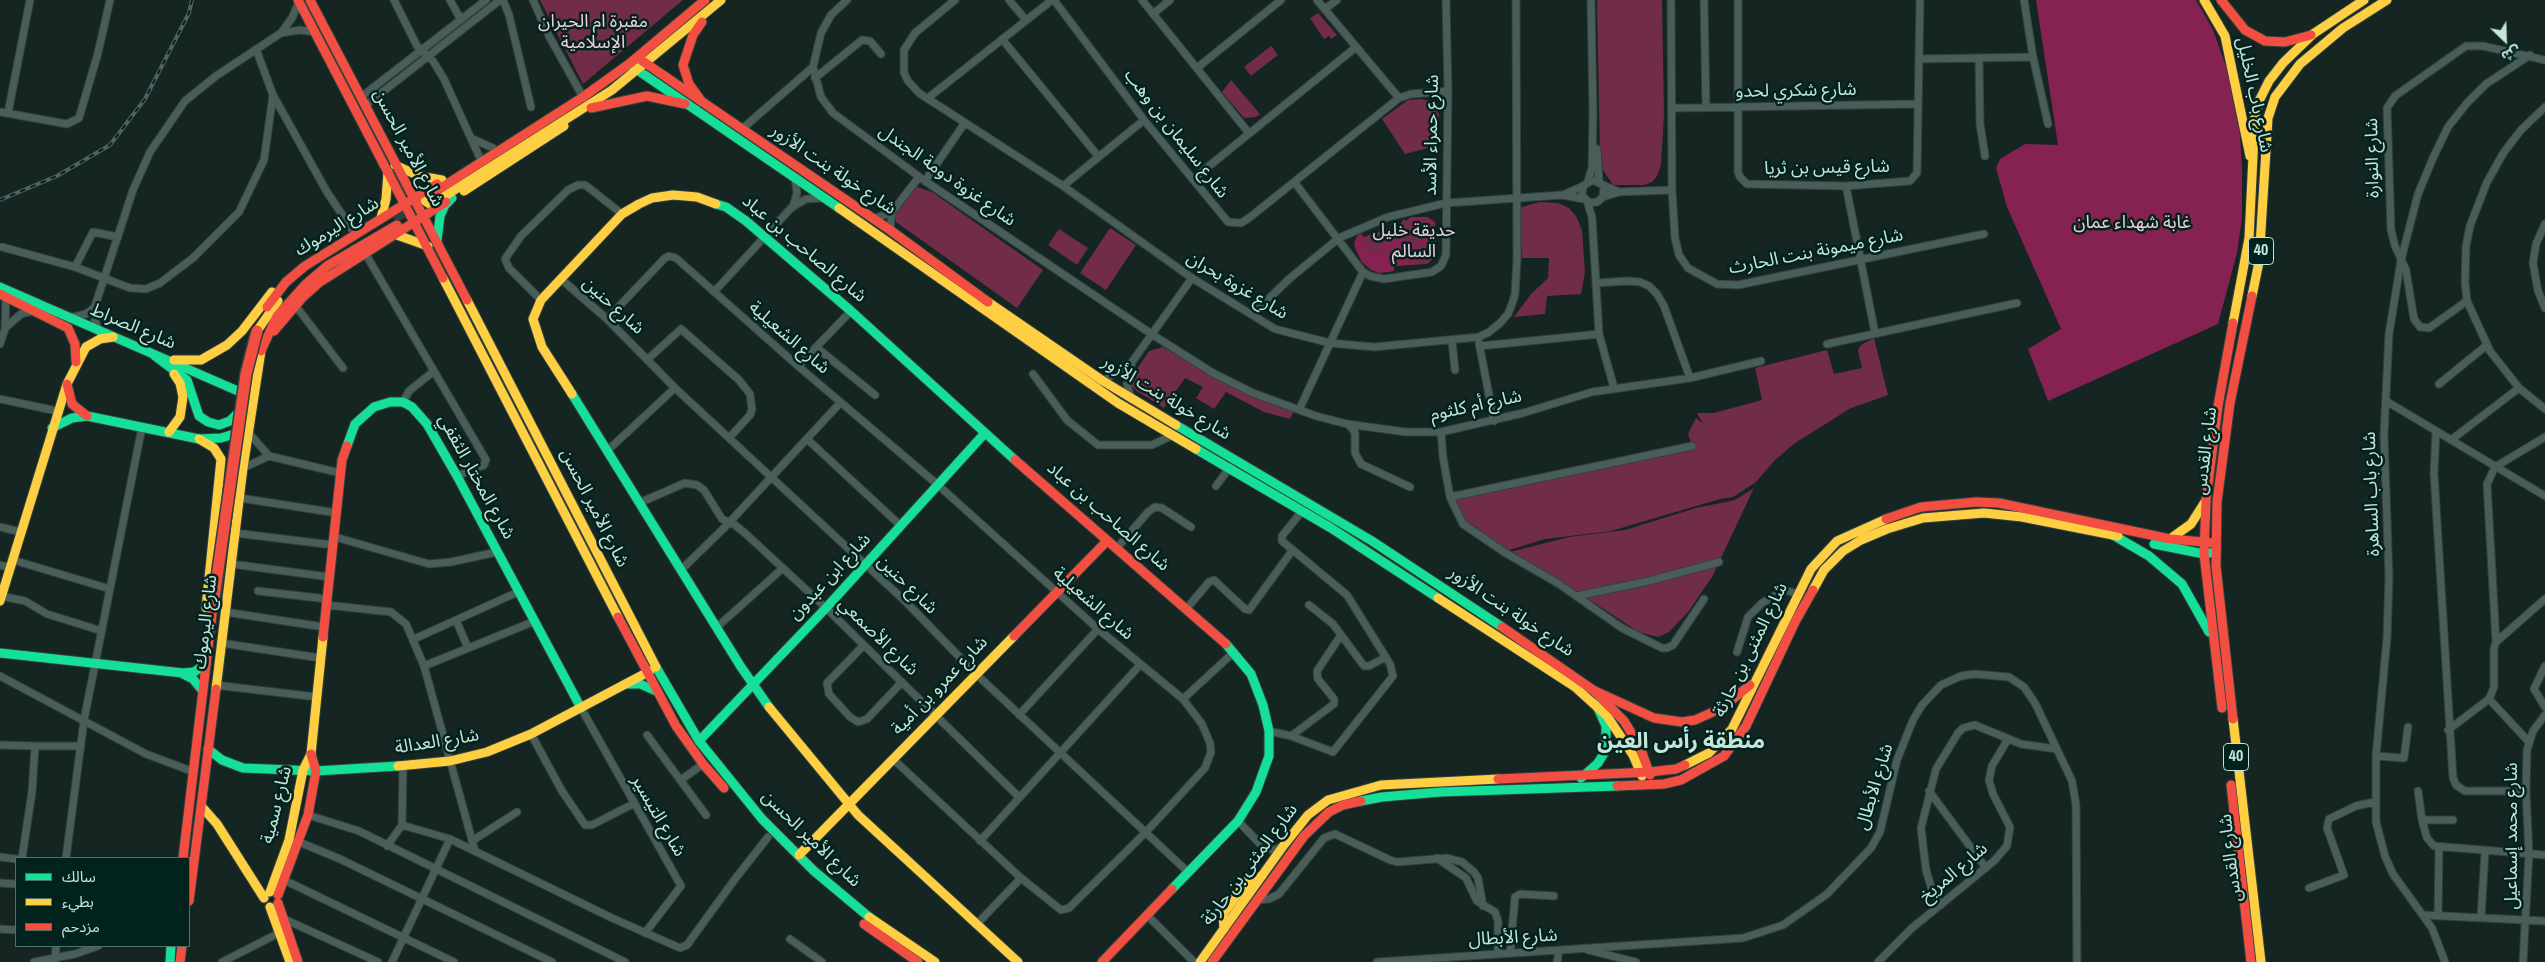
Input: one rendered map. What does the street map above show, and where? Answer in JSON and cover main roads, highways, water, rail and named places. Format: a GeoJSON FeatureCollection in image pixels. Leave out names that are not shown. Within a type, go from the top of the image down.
{"type":"FeatureCollection","features":[{"type":"Feature","properties":{"kind":"main road","name":"شارع الأمير الحسن"},"geometry":{"type":"LineString","coordinates":[[302,0],[315,32],[419,218],[638,656],[651,670],[656,691],[676,726],[703,764],[768,837],[830,896],[918,962]]}},
{"type":"Feature","properties":{"kind":"main road","name":"شارع الأمير الحسن"},"geometry":{"type":"LineString","coordinates":[[302,0],[364,101],[392,167]]}},
{"type":"Feature","properties":{"kind":"main road","name":"شارع باب الخليل"},"geometry":{"type":"LineString","coordinates":[[2204,0],[2225,36],[2253,172]]}},
{"type":"Feature","properties":{"kind":"main road","name":"شارع باب الخليل"},"geometry":{"type":"LineString","coordinates":[[2221,0],[2245,30],[2265,40],[2285,42],[2313,34]]}},
{"type":"Feature","properties":{"kind":"main road","name":"شارع القدس"},"geometry":{"type":"LineString","coordinates":[[2261,962],[2210,548],[2206,500],[2218,406],[2248,244],[2255,115],[2260,99],[2283,63],[2313,34],[2364,0]]}},
{"type":"Feature","properties":{"kind":"main road","name":"شارع القدس"},"geometry":{"type":"LineString","coordinates":[[2251,962],[2213,640],[2210,548],[2230,402],[2262,242],[2268,118],[2275,97],[2300,64],[2343,28],[2387,0]]}},
{"type":"Feature","properties":{"kind":"main road"},"geometry":{"type":"LineString","coordinates":[[433,198],[580,105],[637,64],[713,2]]}},
{"type":"Feature","properties":{"kind":"main road"},"geometry":{"type":"LineString","coordinates":[[702,102],[689,84],[683,65],[693,35],[713,2]]}},
{"type":"Feature","properties":{"kind":"main road","name":"شارع خولة بنت الأزور"},"geometry":{"type":"LineString","coordinates":[[637,64],[702,102],[890,230],[978,301],[1118,403],[1230,468],[1249,473],[1316,507],[1437,583],[1593,690],[1618,715],[1633,735],[1648,785]]}},
{"type":"Feature","properties":{"kind":"main road","name":"شارع خولة بنت الأزور"},"geometry":{"type":"LineString","coordinates":[[637,64],[685,104],[978,301],[1249,473],[1302,511],[1552,671],[1596,704],[1620,734],[1645,773]]}},
{"type":"Feature","properties":{"kind":"main road"},"geometry":{"type":"LineString","coordinates":[[433,198],[442,180],[556,109],[647,96],[685,104]]}},
{"type":"Feature","properties":{"kind":"main road"},"geometry":{"type":"LineString","coordinates":[[442,180],[419,176],[392,167],[387,194],[394,223],[432,244],[440,216],[445,205],[452,198],[554,135],[580,105]]}},
{"type":"Feature","properties":{"kind":"main road","name":"شارع الصاحب بن عباد"},"geometry":{"type":"LineString","coordinates":[[1018,962],[848,804],[752,685],[682,569],[536,336],[533,319],[535,310],[541,300],[622,214],[652,198],[673,195],[697,197],[726,207],[765,237],[851,311],[1107,541],[1187,608],[1234,652],[1251,674],[1263,705],[1269,731],[1270,748],[1256,792],[1238,821],[1102,962]]}},
{"type":"Feature","properties":{"kind":"main road"},"geometry":{"type":"LineString","coordinates":[[433,198],[452,198]]}},
{"type":"Feature","properties":{"kind":"main road","name":"شارع اليرموك"},"geometry":{"type":"LineString","coordinates":[[261,349],[295,305],[320,282],[365,253],[394,223],[410,201],[433,198]]}},
{"type":"Feature","properties":{"kind":"main road","name":"شارع اليرموك"},"geometry":{"type":"LineString","coordinates":[[183,857],[202,690],[240,411],[246,374],[257,331],[286,282],[355,234],[419,218],[433,198]]}},
{"type":"Feature","properties":{"kind":"main road","name":"شارع اليرموك"},"geometry":{"type":"LineString","coordinates":[[274,300],[305,275],[394,223]]}},
{"type":"Feature","properties":{"kind":"main road","name":"شارع اليرموك"},"geometry":{"type":"LineString","coordinates":[[190,893],[243,468],[261,349],[276,316],[305,285],[327,266],[394,223]]}},
{"type":"Feature","properties":{"kind":"main road","name":"شارع الأمير الحسن"},"geometry":{"type":"LineString","coordinates":[[432,244],[651,670],[699,742],[762,819],[799,856],[858,909],[935,962]]}},
{"type":"Feature","properties":{"kind":"main road"},"geometry":{"type":"LineString","coordinates":[[156,356],[201,360],[227,346],[242,331],[265,299],[286,282]]}},
{"type":"Feature","properties":{"kind":"main road","name":"شارع الصراط"},"geometry":{"type":"LineString","coordinates":[[2,293],[68,318],[254,398]]}},
{"type":"Feature","properties":{"kind":"main road","name":"شارع الصراط"},"geometry":{"type":"LineString","coordinates":[[2,293],[68,328],[75,344],[76,363]]}},
{"type":"Feature","properties":{"kind":"main road"},"geometry":{"type":"LineString","coordinates":[[0,598],[8,565],[21,532],[57,411],[76,363],[91,343],[112,337]]}},
{"type":"Feature","properties":{"kind":"main road"},"geometry":{"type":"LineString","coordinates":[[156,356],[187,380],[199,416],[208,422],[219,425],[230,421],[240,411]]}},
{"type":"Feature","properties":{"kind":"main road"},"geometry":{"type":"LineString","coordinates":[[156,356],[175,375],[182,390],[180,417],[170,432]]}},
{"type":"Feature","properties":{"kind":"main road"},"geometry":{"type":"LineString","coordinates":[[67,384],[72,404],[87,416]]}},
{"type":"Feature","properties":{"kind":"main road","name":"شارع المختار الثقفي"},"geometry":{"type":"LineString","coordinates":[[310,754],[340,473],[350,435],[364,414],[374,407],[390,402],[403,402],[419,413],[427,424],[457,476],[581,708]]}},
{"type":"Feature","properties":{"kind":"main road"},"geometry":{"type":"LineString","coordinates":[[52,428],[72,418],[87,416],[199,439],[222,438],[248,431]]}},
{"type":"Feature","properties":{"kind":"main road","name":"شارع ابن عبدون"},"geometry":{"type":"LineString","coordinates":[[699,742],[866,565],[985,433]]}},
{"type":"Feature","properties":{"kind":"main road"},"geometry":{"type":"LineString","coordinates":[[199,439],[214,448],[221,459],[205,618],[208,643]]}},
{"type":"Feature","properties":{"kind":"main road"},"geometry":{"type":"LineString","coordinates":[[2170,539],[2191,524],[2206,500]]}},
{"type":"Feature","properties":{"kind":"main road","name":"شارع المثنى بن حارثة"},"geometry":{"type":"LineString","coordinates":[[1212,962],[1291,853],[1316,822],[1329,812],[1343,805],[1382,791],[1581,778],[1676,769],[1709,753],[1732,729],[1811,569],[1837,541],[1881,520],[1921,507],[1976,502],[2020,506],[2210,548]]}},
{"type":"Feature","properties":{"kind":"main road","name":"شارع المثنى بن حارثة"},"geometry":{"type":"LineString","coordinates":[[1200,962],[1284,845],[1308,815],[1328,800],[1357,790],[1441,792],[1648,785],[1681,780],[1697,773],[1724,756],[1746,726],[1813,586],[1824,570],[1843,551],[1861,540],[1887,529],[1923,518],[1984,513],[2022,517],[2113,535],[2210,548]]}},
{"type":"Feature","properties":{"kind":"main road"},"geometry":{"type":"LineString","coordinates":[[2113,535],[2149,556],[2182,584],[2213,640]]}},
{"type":"Feature","properties":{"kind":"main road","name":"شارع عمرو بن أمية"},"geometry":{"type":"LineString","coordinates":[[799,856],[1107,541]]}},
{"type":"Feature","properties":{"kind":"main road"},"geometry":{"type":"LineString","coordinates":[[0,653],[183,674],[194,672],[206,664]]}},
{"type":"Feature","properties":{"kind":"main road"},"geometry":{"type":"LineString","coordinates":[[626,684],[634,671],[638,656]]}},
{"type":"Feature","properties":{"kind":"main road","name":"شارع العدالة"},"geometry":{"type":"LineString","coordinates":[[208,749],[222,760],[243,768],[316,771],[403,766],[450,760],[487,752],[531,734],[651,670]]}},
{"type":"Feature","properties":{"kind":"main road"},"geometry":{"type":"LineString","coordinates":[[183,674],[196,682],[202,690]]}},
{"type":"Feature","properties":{"kind":"main road"},"geometry":{"type":"LineString","coordinates":[[1593,690],[1654,718],[1682,722],[1695,720],[1722,708],[1735,700],[1759,676]]}},
{"type":"Feature","properties":{"kind":"main road"},"geometry":{"type":"LineString","coordinates":[[626,684],[640,684],[656,691]]}},
{"type":"Feature","properties":{"kind":"main road"},"geometry":{"type":"LineString","coordinates":[[1581,778],[1598,763],[1606,750],[1606,726],[1596,704]]}},
{"type":"Feature","properties":{"kind":"main road","name":"شارع سمية"},"geometry":{"type":"LineString","coordinates":[[272,899],[297,809],[303,770],[310,754]]}},
{"type":"Feature","properties":{"kind":"main road","name":"شارع سمية"},"geometry":{"type":"LineString","coordinates":[[272,899],[284,880],[308,815],[316,771],[310,754]]}},
{"type":"Feature","properties":{"kind":"main road"},"geometry":{"type":"LineString","coordinates":[[202,807],[272,899],[282,918],[298,962]]}},
{"type":"Feature","properties":{"kind":"main road"},"geometry":{"type":"LineString","coordinates":[[272,899],[279,933],[290,962]]}},
{"type":"Feature","properties":{"kind":"main road"},"geometry":{"type":"LineString","coordinates":[[170,962],[171,947]]}},
{"type":"Feature","properties":{"kind":"main road"},"geometry":{"type":"LineString","coordinates":[[180,962],[182,947]]}},
{"type":"Feature","properties":{"kind":"tunnel"},"geometry":{"type":"LineString","coordinates":[[393,218],[416,203]]}},
{"type":"Feature","properties":{"kind":"railway"},"geometry":{"type":"LineString","coordinates":[[0,200],[57,176],[110,145],[145,99],[189,13],[192,0]]}},
{"type":"Feature","properties":{"kind":"district","name":"منطقة رأس العين"},"geometry":{"type":"Point","coordinates":[1681,742]}},
{"type":"Feature","properties":{"kind":"park label","name":"مقبرة ام الحيران الإسلامية"},"geometry":{"type":"Point","coordinates":[593,32]}},
{"type":"Feature","properties":{"kind":"park label","name":"غابة شهداء عمان"},"geometry":{"type":"Point","coordinates":[2132,223]}},
{"type":"Feature","properties":{"kind":"park label","name":"حديقة خليل السالم"},"geometry":{"type":"Point","coordinates":[1414,241]}}]}
